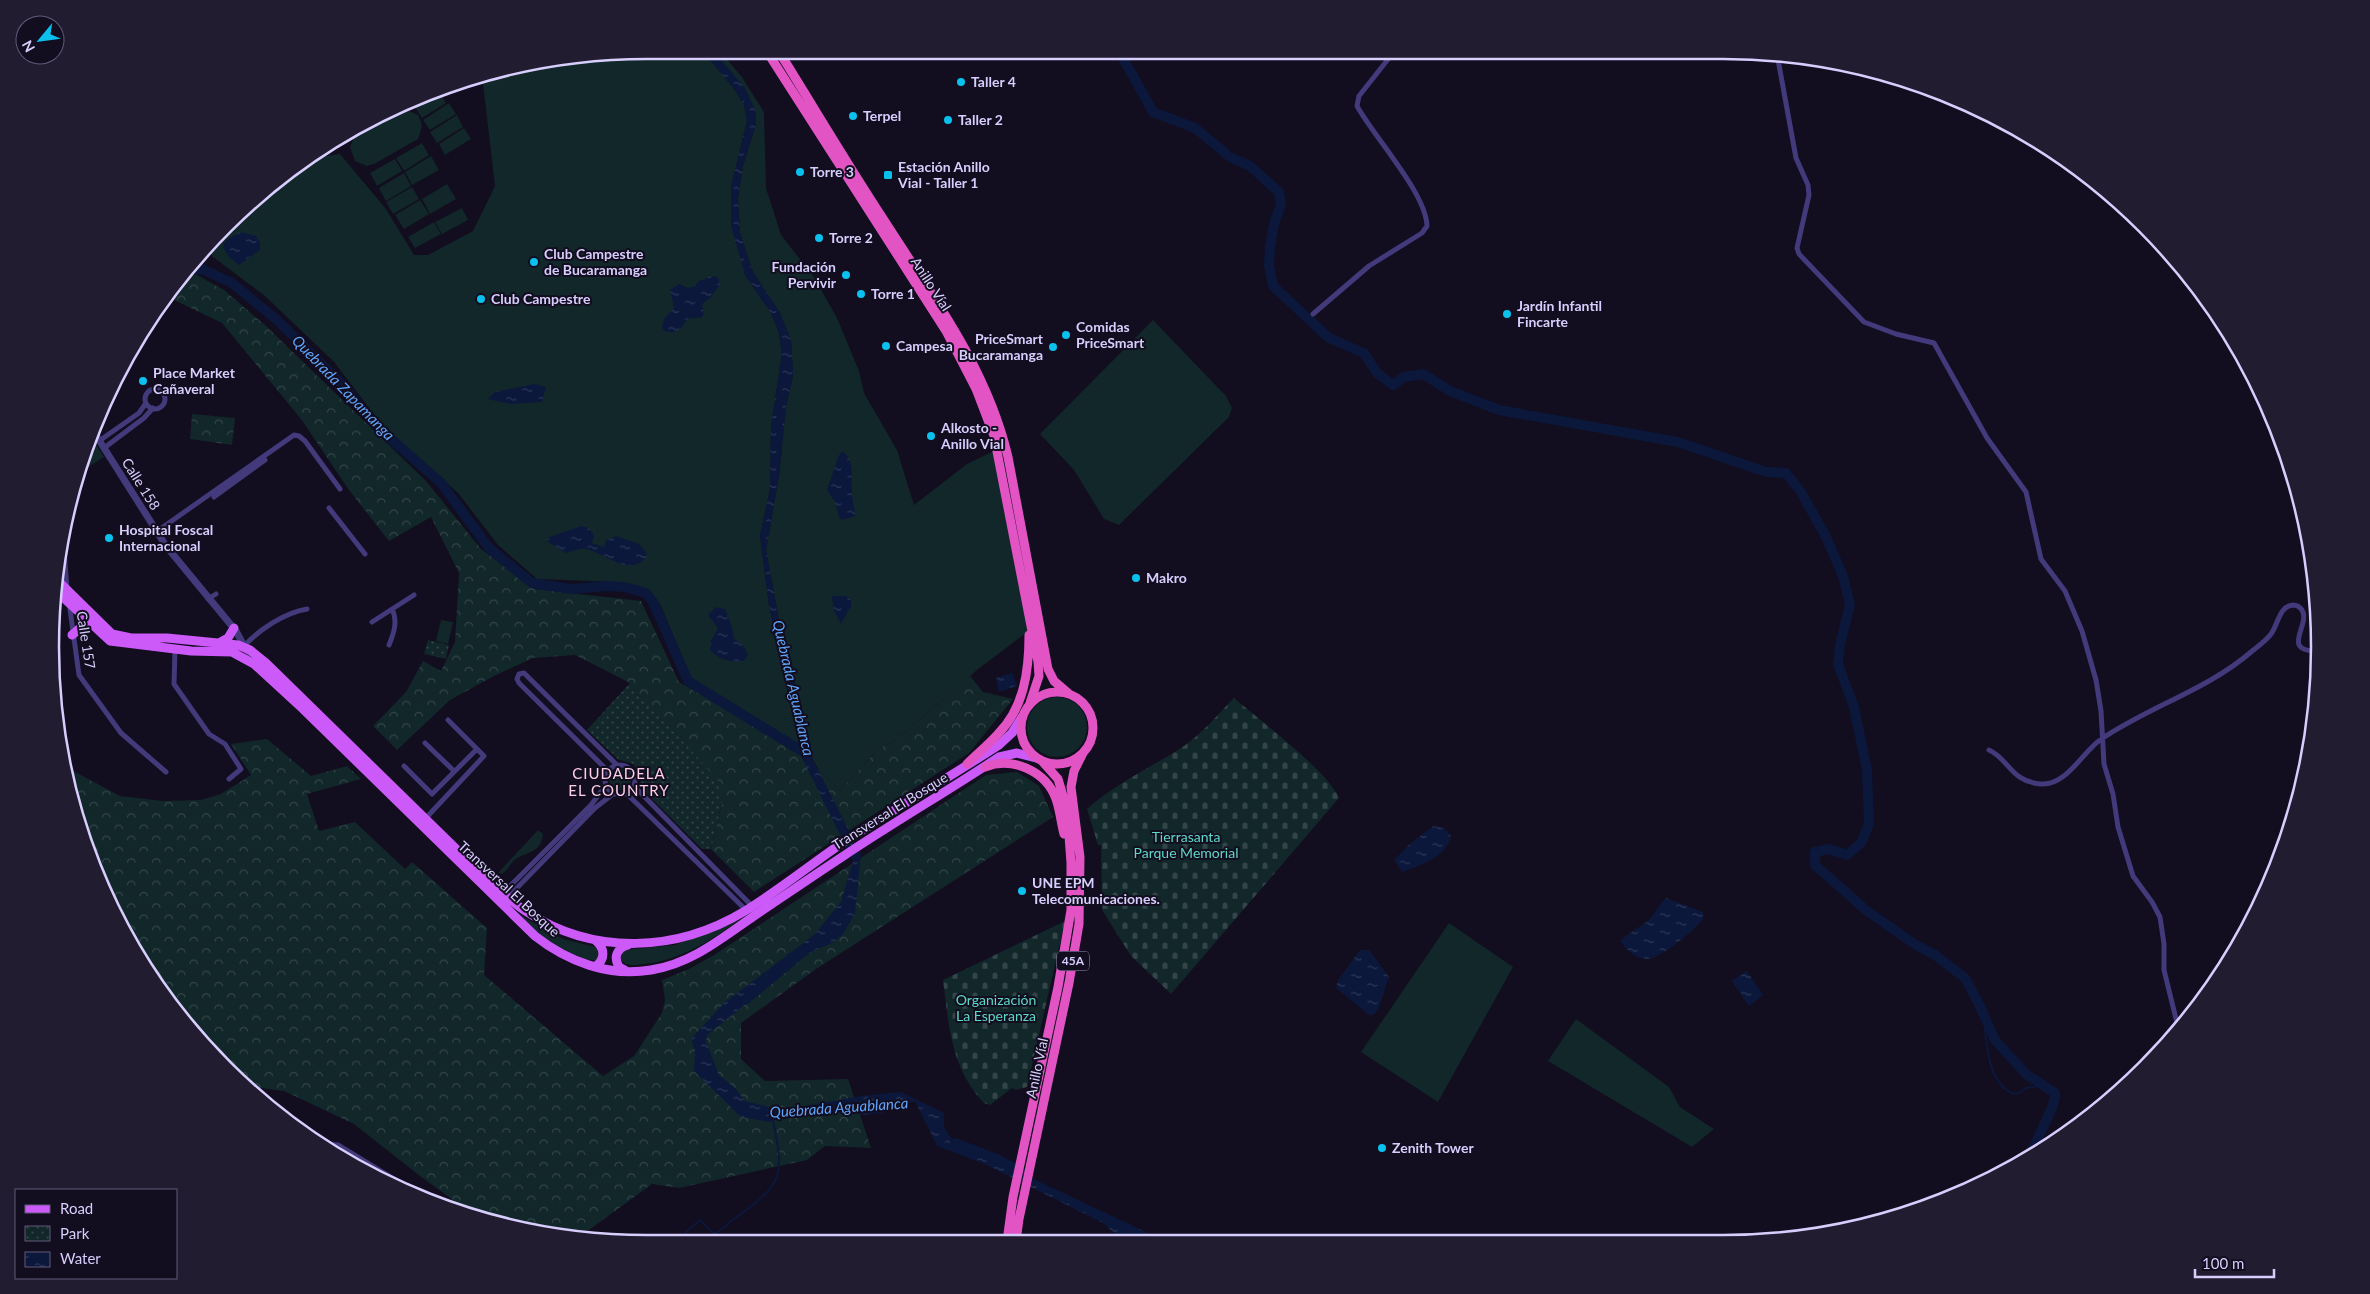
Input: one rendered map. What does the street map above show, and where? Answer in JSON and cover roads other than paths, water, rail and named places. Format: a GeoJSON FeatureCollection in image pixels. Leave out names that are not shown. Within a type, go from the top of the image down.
{"type":"FeatureCollection","features":[{"type":"Feature","properties":{"kind":"highway","name":"Anillo Víal"},"geometry":{"type":"LineString","coordinates":[[772,59],[946,331],[964,364],[982,405],[996,445],[1039,670],[1037,685],[1030,703]]}},
{"type":"Feature","properties":{"kind":"highway","name":"Anillo Víal"},"geometry":{"type":"LineString","coordinates":[[784,59],[876,208],[939,303],[968,352],[987,392],[1002,432],[1008,457],[1047,665],[1054,681],[1068,693]]}},
{"type":"Feature","properties":{"kind":"highway"},"geometry":{"type":"LineString","coordinates":[[967,764],[999,734],[1014,714],[1020,700],[1028,663],[1029,610]]}},
{"type":"Feature","properties":{"kind":"highway"},"geometry":{"type":"LineString","coordinates":[[1050,692],[1068,693],[1082,701],[1092,719],[1093,735],[1083,753],[1064,764],[1039,759],[1028,750],[1022,739],[1020,728],[1022,717],[1030,703],[1050,692]]}},
{"type":"Feature","properties":{"kind":"highway","name":"Anillo Víal"},"geometry":{"type":"LineString","coordinates":[[1017,1235],[1029,1169],[1069,983],[1079,924],[1081,866],[1071,787],[1074,771],[1083,753]]}},
{"type":"Feature","properties":{"kind":"highway","name":"Anillo Víal"},"geometry":{"type":"LineString","coordinates":[[1008,1235],[1013,1197],[1069,932],[1071,863],[1067,808],[1062,788],[1054,771],[1039,759]]}},
{"type":"Feature","properties":{"kind":"highway"},"geometry":{"type":"LineString","coordinates":[[985,766],[1005,763],[1020,765],[1034,772],[1045,781],[1057,800],[1065,839],[1069,848]]}},
{"type":"Feature","properties":{"kind":"main road"},"geometry":{"type":"LineString","coordinates":[[62,585],[112,634],[121,637],[244,646]]}},
{"type":"Feature","properties":{"kind":"main road","name":"Transversal El Bosque"},"geometry":{"type":"LineString","coordinates":[[61,595],[91,624],[110,640],[117,643],[232,652],[260,670],[535,936],[564,956],[595,967],[629,971],[651,970],[670,966],[701,953],[862,843],[1004,755],[1022,753],[1039,759]]}},
{"type":"Feature","properties":{"kind":"main road"},"geometry":{"type":"LineString","coordinates":[[72,635],[79,629],[91,624]]}},
{"type":"Feature","properties":{"kind":"main road"},"geometry":{"type":"LineString","coordinates":[[218,643],[228,638],[234,628]]}},
{"type":"Feature","properties":{"kind":"main road","name":"Transversal El Bosque"},"geometry":{"type":"LineString","coordinates":[[244,646],[266,663],[425,819],[506,895],[544,922],[574,935],[628,945],[653,944],[688,936],[749,908],[837,847],[1008,737],[1022,717]]}},
{"type":"Feature","properties":{"kind":"main road"},"geometry":{"type":"LineString","coordinates":[[595,940],[601,945],[603,953],[601,961],[595,967]]}},
{"type":"Feature","properties":{"kind":"main road"},"geometry":{"type":"LineString","coordinates":[[628,945],[619,950],[616,960],[622,969],[629,971]]}},
{"type":"Feature","properties":{"kind":"street"},"geometry":{"type":"LineString","coordinates":[[1313,314],[1364,270],[1422,233],[1426,226],[1425,213],[1415,194],[1357,106],[1359,96],[1388,59]]}},
{"type":"Feature","properties":{"kind":"street"},"geometry":{"type":"LineString","coordinates":[[1778,62],[1796,158],[1808,185],[1809,195],[1797,248],[1799,254],[1864,322],[1896,334],[1932,341],[1937,346],[1987,438],[2026,492],[2041,559],[2065,591],[2082,631],[2096,680],[2104,764],[2118,827],[2131,870],[2152,902],[2162,924],[2164,970],[2177,1021]]}},
{"type":"Feature","properties":{"kind":"street"},"geometry":{"type":"LineString","coordinates":[[99,441],[139,413],[146,403],[146,395],[149,390],[155,389],[160,391],[164,396],[159,408],[153,408],[146,403]]}},
{"type":"Feature","properties":{"kind":"street"},"geometry":{"type":"LineString","coordinates":[[104,448],[153,408]]}},
{"type":"Feature","properties":{"kind":"street"},"geometry":{"type":"LineString","coordinates":[[214,497],[272,454],[291,436],[299,436],[340,489]]}},
{"type":"Feature","properties":{"kind":"street","name":"Calle 158"},"geometry":{"type":"LineString","coordinates":[[99,441],[156,532],[208,599],[234,628],[260,670]]}},
{"type":"Feature","properties":{"kind":"street"},"geometry":{"type":"LineString","coordinates":[[156,532],[264,460]]}},
{"type":"Feature","properties":{"kind":"street"},"geometry":{"type":"LineString","coordinates":[[329,508],[364,554]]}},
{"type":"Feature","properties":{"kind":"street","name":"Calle 157"},"geometry":{"type":"LineString","coordinates":[[65,562],[72,635],[79,675],[121,733],[166,772]]}},
{"type":"Feature","properties":{"kind":"street"},"geometry":{"type":"LineString","coordinates":[[208,599],[216,594]]}},
{"type":"Feature","properties":{"kind":"street"},"geometry":{"type":"LineString","coordinates":[[372,622],[414,595]]}},
{"type":"Feature","properties":{"kind":"street"},"geometry":{"type":"LineString","coordinates":[[1989,750],[1999,756],[2013,773],[2043,785],[2062,777],[2103,738],[2234,667],[2271,634],[2287,606],[2294,604],[2300,607],[2305,615],[2305,621],[2297,636],[2298,644],[2304,649],[2311,650]]}},
{"type":"Feature","properties":{"kind":"street"},"geometry":{"type":"LineString","coordinates":[[232,652],[244,646],[284,616],[307,608]]}},
{"type":"Feature","properties":{"kind":"street"},"geometry":{"type":"LineString","coordinates":[[389,645],[395,624],[395,615],[392,609]]}},
{"type":"Feature","properties":{"kind":"street"},"geometry":{"type":"LineString","coordinates":[[175,649],[174,684],[209,734],[225,744],[241,769],[229,779]]}},
{"type":"Feature","properties":{"kind":"street"},"geometry":{"type":"LineString","coordinates":[[606,785],[613,794],[627,794],[634,786],[635,778],[633,772],[628,767],[617,765],[524,673],[519,674],[517,679],[519,683],[608,771]]}},
{"type":"Feature","properties":{"kind":"street"},"geometry":{"type":"LineString","coordinates":[[425,819],[484,756],[448,720]]}},
{"type":"Feature","properties":{"kind":"street"},"geometry":{"type":"LineString","coordinates":[[425,743],[454,771]]}},
{"type":"Feature","properties":{"kind":"street"},"geometry":{"type":"LineString","coordinates":[[404,766],[432,794],[477,748]]}},
{"type":"Feature","properties":{"kind":"street"},"geometry":{"type":"LineString","coordinates":[[506,895],[591,805],[606,785],[608,771],[617,765]]}},
{"type":"Feature","properties":{"kind":"street"},"geometry":{"type":"LineString","coordinates":[[634,786],[749,908]]}},
{"type":"Feature","properties":{"kind":"street"},"geometry":{"type":"LineString","coordinates":[[506,895],[595,808],[613,794]]}},
{"type":"Feature","properties":{"kind":"street"},"geometry":{"type":"LineString","coordinates":[[627,794],[749,908]]}},
{"type":"Feature","properties":{"kind":"street"},"geometry":{"type":"LineString","coordinates":[[334,1144],[338,1145],[392,1177]]}},
{"type":"Feature","properties":{"kind":"water"},"geometry":{"type":"Polygon","coordinates":[[[709,59],[721,59],[745,88],[756,112],[756,124],[743,166],[738,198],[740,233],[753,272],[780,313],[791,340],[793,375],[786,407],[779,476],[766,550],[782,637],[802,709],[813,760],[861,854],[855,913],[843,934],[832,943],[779,965],[742,1007],[707,1035],[706,1042],[719,1075],[734,1087],[745,1101],[780,1110],[862,1096],[901,1092],[944,1113],[944,1127],[953,1141],[1152,1235],[1116,1235],[1103,1223],[987,1165],[937,1146],[915,1101],[882,1113],[864,1115],[825,1109],[800,1111],[769,1122],[741,1117],[694,1071],[695,1051],[691,1039],[724,1003],[814,935],[841,902],[853,861],[802,758],[769,605],[760,536],[770,489],[771,426],[782,354],[779,333],[771,313],[745,275],[731,226],[731,187],[747,121],[744,105],[735,90],[709,59]]]}},
{"type":"Feature","properties":{"kind":"water"},"geometry":{"type":"Polygon","coordinates":[[[240,232],[256,236],[260,243],[260,250],[239,265],[229,257],[223,247],[225,241],[240,232]]]}},
{"type":"Feature","properties":{"kind":"water"},"geometry":{"type":"Polygon","coordinates":[[[712,276],[718,277],[720,285],[710,298],[702,304],[702,316],[700,318],[687,319],[681,328],[675,331],[664,331],[662,327],[664,319],[674,308],[670,290],[679,284],[688,288],[695,286],[699,281],[712,276]]]}},
{"type":"Feature","properties":{"kind":"water"},"geometry":{"type":"Polygon","coordinates":[[[534,384],[546,387],[542,402],[510,404],[488,399],[495,392],[534,384]]]}},
{"type":"Feature","properties":{"kind":"water"},"geometry":{"type":"Polygon","coordinates":[[[842,451],[846,454],[851,464],[852,495],[855,510],[855,516],[843,520],[839,518],[835,502],[827,490],[838,457],[842,451]]]}},
{"type":"Feature","properties":{"kind":"water"},"geometry":{"type":"Polygon","coordinates":[[[581,526],[589,528],[594,535],[592,543],[604,547],[606,540],[616,536],[639,544],[647,556],[633,565],[626,565],[586,549],[566,553],[548,542],[547,538],[581,526]]]}},
{"type":"Feature","properties":{"kind":"water"},"geometry":{"type":"Polygon","coordinates":[[[832,596],[846,596],[851,600],[851,606],[841,624],[834,611],[832,596]]]}},
{"type":"Feature","properties":{"kind":"water"},"geometry":{"type":"Polygon","coordinates":[[[716,607],[725,609],[734,638],[744,647],[748,655],[744,661],[726,660],[710,650],[711,641],[718,628],[708,615],[716,607]]]}},
{"type":"Feature","properties":{"kind":"water"},"geometry":{"type":"Polygon","coordinates":[[[1012,673],[1017,686],[999,692],[996,678],[1012,673]]]}},
{"type":"Feature","properties":{"kind":"water"},"geometry":{"type":"Polygon","coordinates":[[[1433,826],[1444,828],[1451,836],[1449,843],[1439,855],[1402,872],[1394,860],[1411,843],[1433,826]]]}},
{"type":"Feature","properties":{"kind":"water"},"geometry":{"type":"Polygon","coordinates":[[[1666,898],[1703,912],[1703,918],[1686,936],[1660,955],[1646,959],[1635,955],[1621,941],[1649,920],[1666,898]]]}},
{"type":"Feature","properties":{"kind":"water"},"geometry":{"type":"Polygon","coordinates":[[[1360,950],[1369,950],[1389,977],[1378,1010],[1373,1015],[1369,1015],[1336,988],[1338,980],[1360,950]]]}},
{"type":"Feature","properties":{"kind":"water"},"geometry":{"type":"Polygon","coordinates":[[[1747,971],[1763,995],[1749,1006],[1732,981],[1747,971]]]}},
{"type":"Feature","properties":{"kind":"waterway"},"geometry":{"type":"LineString","coordinates":[[1123,59],[1153,112],[1195,128],[1230,157],[1250,166],[1279,192],[1281,204],[1274,224],[1270,246],[1269,265],[1273,286],[1329,338],[1364,353],[1377,373],[1393,385],[1404,377],[1423,374],[1450,391],[1499,410],[1678,442],[1766,472],[1786,473],[1801,492],[1826,537],[1843,576],[1850,605],[1840,645],[1838,664],[1854,707],[1867,770],[1869,824],[1861,843],[1847,855],[1829,849],[1815,852],[1815,865],[1867,911],[1916,945],[1935,955],[1965,978],[1995,1040],[2026,1074],[2055,1093],[2053,1105],[2034,1145]]}},
{"type":"Feature","properties":{"kind":"waterway","name":"Quebrada Zapamanga"},"geometry":{"type":"LineString","coordinates":[[196,270],[202,269],[232,283],[277,320],[343,385],[375,425],[441,483],[489,548],[532,583],[571,589],[607,586],[624,587],[646,593],[653,602],[688,681],[805,753]]}},
{"type":"Feature","properties":{"kind":"waterway","name":"Quebrada Aguablanca"},"geometry":{"type":"LineString","coordinates":[[745,1000],[805,950]]}},
{"type":"Feature","properties":{"kind":"waterway"},"geometry":{"type":"LineString","coordinates":[[1984,1013],[1989,1059],[1997,1080],[2013,1094],[2020,1093],[2026,1088],[2044,1085]]}},
{"type":"Feature","properties":{"kind":"waterway","name":"Quebrada Aguablanca"},"geometry":{"type":"LineString","coordinates":[[785,1113],[838,1108]]}},
{"type":"Feature","properties":{"kind":"waterway"},"geometry":{"type":"LineString","coordinates":[[684,1235],[700,1220],[714,1234],[765,1195],[777,1176],[779,1165],[779,1153],[773,1121]]}},
{"type":"Feature","properties":{"kind":"waterway","name":"Quebrada Aguablanca"},"geometry":{"type":"LineString","coordinates":[[955,1143],[999,1160],[1026,1175]]}},
{"type":"Feature","properties":{"kind":"place","name":"Taller 4"},"geometry":{"type":"Point","coordinates":[961,82]}},
{"type":"Feature","properties":{"kind":"place","name":"Terpel"},"geometry":{"type":"Point","coordinates":[853,116]}},
{"type":"Feature","properties":{"kind":"place","name":"Taller 2"},"geometry":{"type":"Point","coordinates":[948,120]}},
{"type":"Feature","properties":{"kind":"place","name":"Torre 3"},"geometry":{"type":"Point","coordinates":[800,172]}},
{"type":"Feature","properties":{"kind":"place","name":"Estación Anillo Vial - Taller 1"},"geometry":{"type":"Point","coordinates":[888,175]}},
{"type":"Feature","properties":{"kind":"place","name":"Torre 2"},"geometry":{"type":"Point","coordinates":[819,238]}},
{"type":"Feature","properties":{"kind":"place","name":"Club Campestre de Bucaramanga"},"geometry":{"type":"Point","coordinates":[534,262]}},
{"type":"Feature","properties":{"kind":"place","name":"Fundación Pervivir"},"geometry":{"type":"Point","coordinates":[846,275]}},
{"type":"Feature","properties":{"kind":"place","name":"Torre 1"},"geometry":{"type":"Point","coordinates":[861,294]}},
{"type":"Feature","properties":{"kind":"place","name":"Club Campestre"},"geometry":{"type":"Point","coordinates":[481,299]}},
{"type":"Feature","properties":{"kind":"place","name":"Jardín Infantil Fincarte"},"geometry":{"type":"Point","coordinates":[1507,314]}},
{"type":"Feature","properties":{"kind":"place","name":"Comidas PriceSmart"},"geometry":{"type":"Point","coordinates":[1066,335]}},
{"type":"Feature","properties":{"kind":"place","name":"Campesa"},"geometry":{"type":"Point","coordinates":[886,346]}},
{"type":"Feature","properties":{"kind":"place","name":"PriceSmart Bucaramanga"},"geometry":{"type":"Point","coordinates":[1053,347]}},
{"type":"Feature","properties":{"kind":"place","name":"Place Market Cañaveral"},"geometry":{"type":"Point","coordinates":[143,381]}},
{"type":"Feature","properties":{"kind":"place","name":"Alkosto - Anillo Vial"},"geometry":{"type":"Point","coordinates":[931,436]}},
{"type":"Feature","properties":{"kind":"place","name":"Hospital Foscal Internacional"},"geometry":{"type":"Point","coordinates":[109,538]}},
{"type":"Feature","properties":{"kind":"place","name":"Makro"},"geometry":{"type":"Point","coordinates":[1136,578]}},
{"type":"Feature","properties":{"kind":"place","name":"UNE EPM Telecomunicaciones."},"geometry":{"type":"Point","coordinates":[1022,891]}},
{"type":"Feature","properties":{"kind":"place","name":"Zenith Tower"},"geometry":{"type":"Point","coordinates":[1382,1148]}},
{"type":"Feature","properties":{"kind":"district","name":"CIUDADELA EL COUNTRY"},"geometry":{"type":"Point","coordinates":[619,782]}},
{"type":"Feature","properties":{"kind":"park label","name":"Tierrasanta Parque Memorial"},"geometry":{"type":"Point","coordinates":[1186,846]}},
{"type":"Feature","properties":{"kind":"park label","name":"Organización La Esperanza"},"geometry":{"type":"Point","coordinates":[996,1008]}}]}
